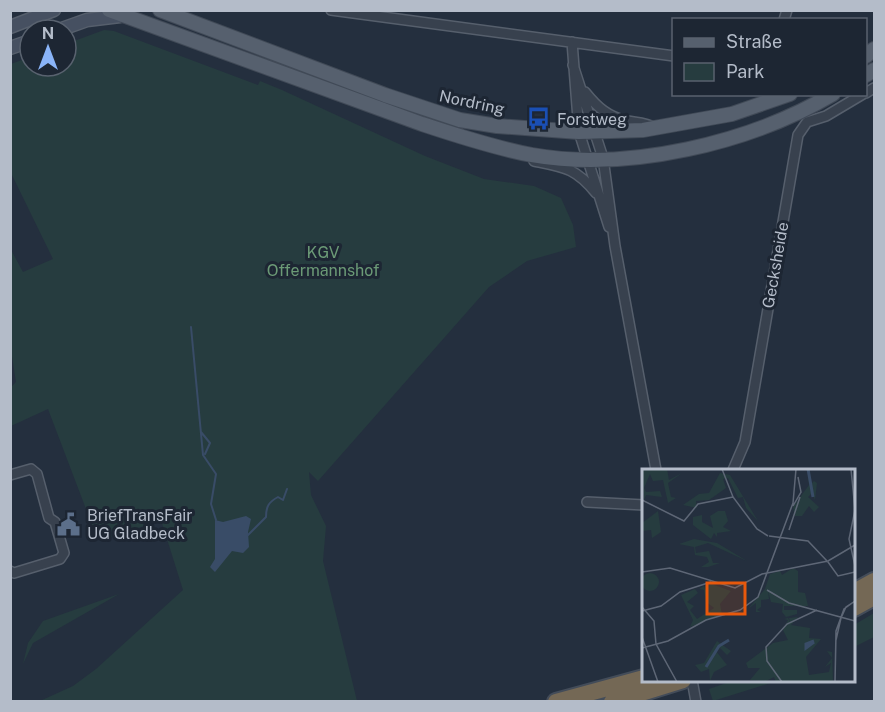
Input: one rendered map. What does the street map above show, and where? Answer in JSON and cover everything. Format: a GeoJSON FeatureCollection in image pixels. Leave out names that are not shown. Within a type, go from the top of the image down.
{"type":"FeatureCollection","features":[{"type":"Feature","properties":{"kind":"highway"},"geometry":{"type":"LineString","coordinates":[[855,591],[874,581]]}},
{"type":"Feature","properties":{"kind":"highway"},"geometry":{"type":"LineString","coordinates":[[855,607],[874,597]]}},
{"type":"Feature","properties":{"kind":"highway"},"geometry":{"type":"LineString","coordinates":[[556,702],[642,679]]}},
{"type":"Feature","properties":{"kind":"highway"},"geometry":{"type":"LineString","coordinates":[[612,702],[680,682]]}},
{"type":"Feature","properties":{"kind":"main road"},"geometry":{"type":"LineString","coordinates":[[10,27],[31,15],[54,10]]}},
{"type":"Feature","properties":{"kind":"main road"},"geometry":{"type":"LineString","coordinates":[[87,20],[99,10]]}},
{"type":"Feature","properties":{"kind":"main road","name":"Nordring"},"geometry":{"type":"LineString","coordinates":[[109,10],[422,124],[498,147],[534,155],[603,158],[671,152],[745,133],[793,115],[829,96]]}},
{"type":"Feature","properties":{"kind":"main road","name":"Nordring"},"geometry":{"type":"LineString","coordinates":[[160,10],[386,95],[460,120],[497,126],[579,132],[655,128],[732,114],[784,96]]}},
{"type":"Feature","properties":{"kind":"main road"},"geometry":{"type":"LineString","coordinates":[[78,23],[109,15],[124,16]]}},
{"type":"Feature","properties":{"kind":"street"},"geometry":{"type":"LineString","coordinates":[[331,10],[672,56]]}},
{"type":"Feature","properties":{"kind":"street"},"geometry":{"type":"LineString","coordinates":[[572,42],[579,132],[615,246]]}},
{"type":"Feature","properties":{"kind":"street"},"geometry":{"type":"LineString","coordinates":[[573,65],[582,87],[603,158],[615,246],[656,469]]}},
{"type":"Feature","properties":{"kind":"street"},"geometry":{"type":"LineString","coordinates":[[582,87],[600,110],[628,121],[646,122],[655,128]]}},
{"type":"Feature","properties":{"kind":"street","name":"Gecksheide"},"geometry":{"type":"LineString","coordinates":[[734,469],[745,442],[798,135],[807,122],[826,116],[861,96]]}},
{"type":"Feature","properties":{"kind":"street","name":"Nordring"},"geometry":{"type":"LineString","coordinates":[[498,147],[523,159],[570,168],[585,179],[600,198]]}},
{"type":"Feature","properties":{"kind":"street"},"geometry":{"type":"LineString","coordinates":[[10,475],[31,469],[37,474],[49,518],[55,522],[64,554],[60,559],[14,573],[10,571]]}},
{"type":"Feature","properties":{"kind":"street"},"geometry":{"type":"LineString","coordinates":[[587,502],[642,505]]}},
{"type":"Feature","properties":{"kind":"street"},"geometry":{"type":"LineString","coordinates":[[692,682],[696,702]]}},
{"type":"Feature","properties":{"kind":"green space","name":"KGV Offermannshof"},"geometry":{"type":"Polygon","coordinates":[[[104,30],[114,31],[258,85],[260,81],[425,156],[484,179],[534,186],[561,198],[573,225],[576,247],[527,261],[489,287],[318,481],[309,472],[311,495],[326,526],[323,561],[357,701],[40,701],[73,686],[96,669],[183,590],[161,520],[103,540],[94,530],[48,409],[11,426],[11,387],[16,382],[10,344],[10,248],[23,272],[53,259],[11,173],[11,64],[18,61],[18,78],[78,78],[78,40],[104,30]]]}},
{"type":"Feature","properties":{"kind":"green space"},"geometry":{"type":"Polygon","coordinates":[[[119,594],[33,643],[23,664],[28,643],[43,621],[119,594]]]}},
{"type":"Feature","properties":{"kind":"green space"},"geometry":{"type":"Polygon","coordinates":[[[874,613],[874,637],[855,646],[855,624],[874,613]]]}},
{"type":"Feature","properties":{"kind":"green space"},"geometry":{"type":"Polygon","coordinates":[[[729,682],[774,682],[713,701],[709,689],[729,682]]]}},
{"type":"Feature","properties":{"kind":"water"},"geometry":{"type":"Polygon","coordinates":[[[246,516],[251,519],[248,532],[249,547],[243,553],[232,551],[215,572],[210,567],[215,559],[215,520],[223,522],[246,516]]]}},
{"type":"Feature","properties":{"kind":"waterway"},"geometry":{"type":"LineString","coordinates":[[191,327],[203,455],[216,474],[211,504],[216,520]]}},
{"type":"Feature","properties":{"kind":"waterway"},"geometry":{"type":"LineString","coordinates":[[201,432],[210,443],[205,454]]}},
{"type":"Feature","properties":{"kind":"waterway"},"geometry":{"type":"LineString","coordinates":[[248,535],[266,517],[270,503],[278,497],[283,500],[287,489]]}},
{"type":"Feature","properties":{"kind":"place","name":"Forstweg"},"geometry":{"type":"Point","coordinates":[539,119]}},
{"type":"Feature","properties":{"kind":"place","name":"BriefTransFair UG Gladbeck"},"geometry":{"type":"Point","coordinates":[69,524]}}]}
